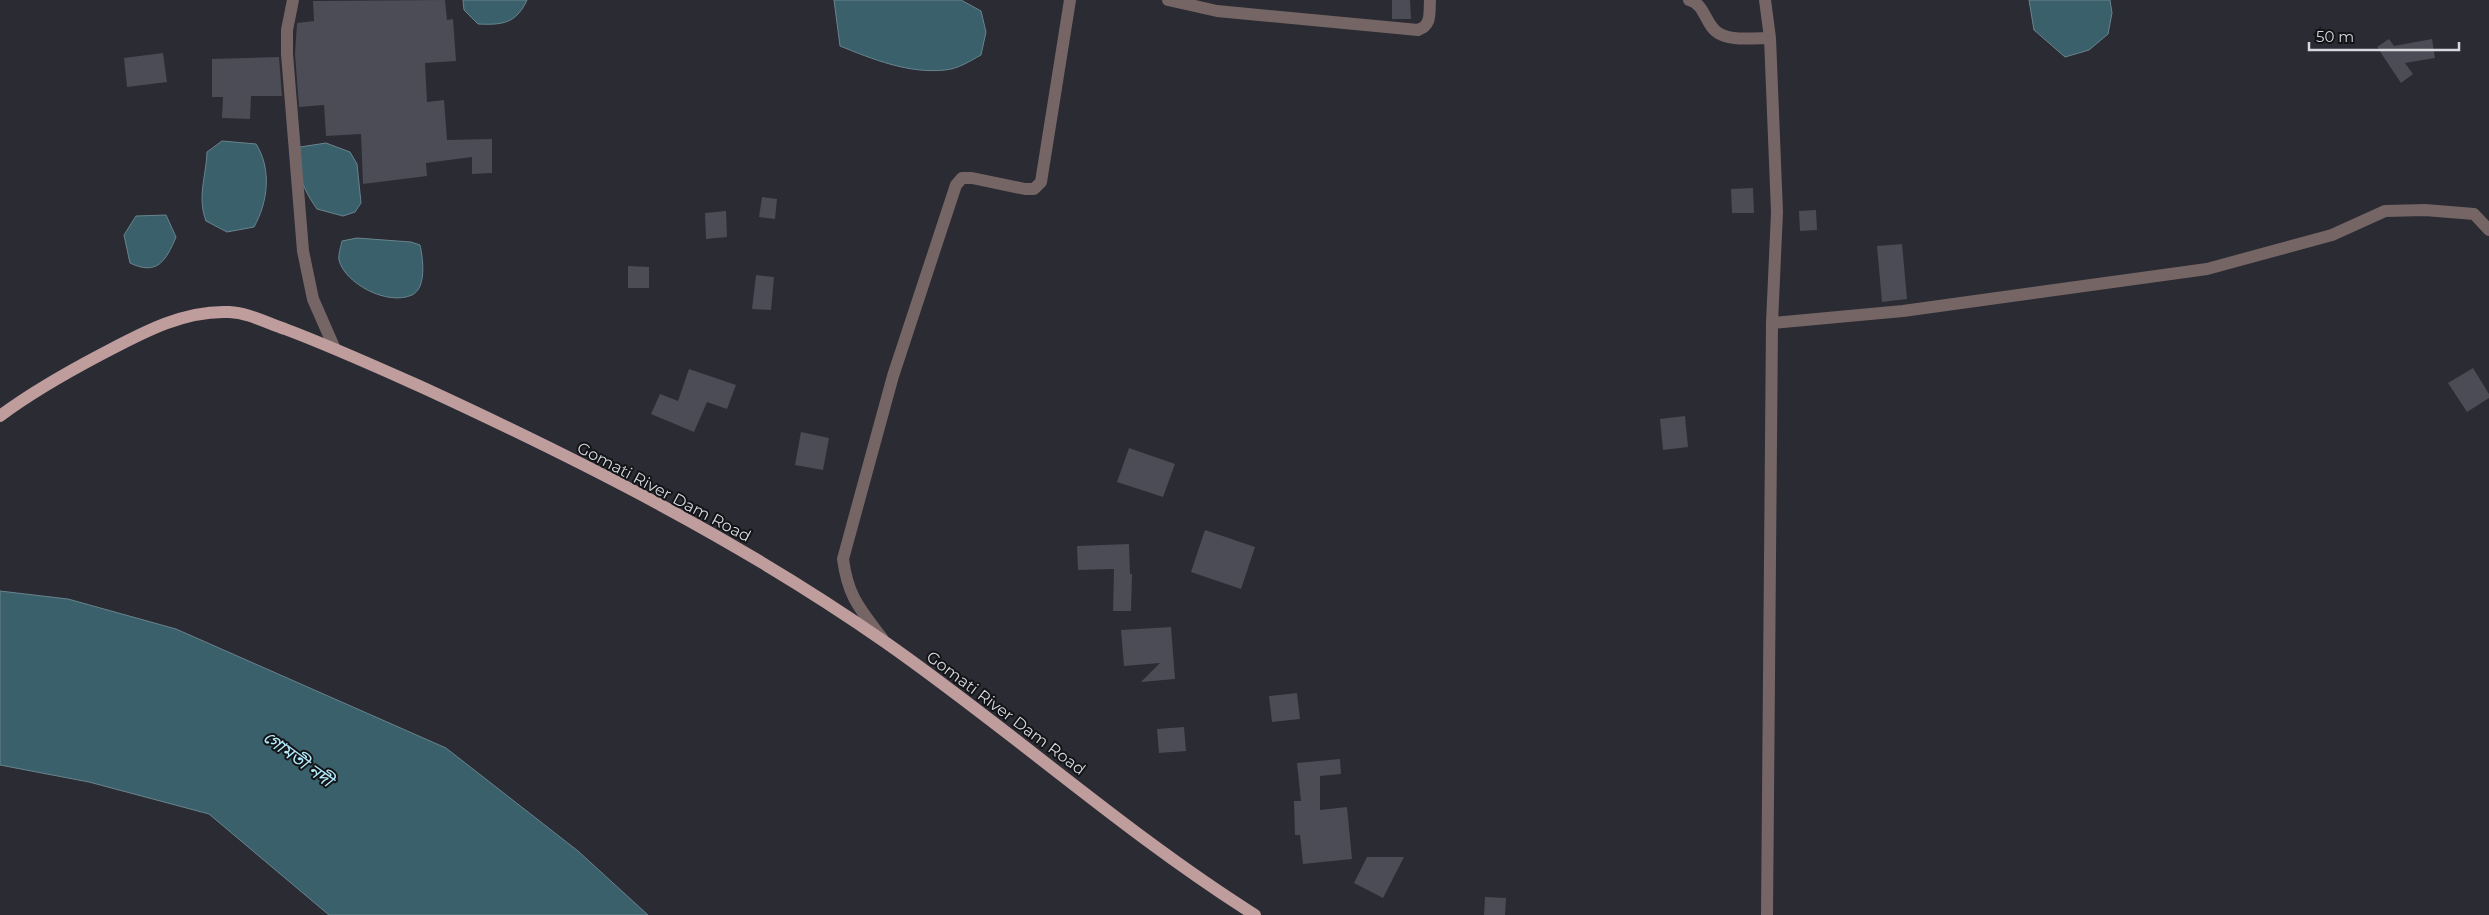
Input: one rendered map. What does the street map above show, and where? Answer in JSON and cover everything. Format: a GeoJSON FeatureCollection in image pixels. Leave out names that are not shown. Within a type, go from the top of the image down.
{"type":"FeatureCollection","features":[{"type":"Feature","properties":{"kind":"main road","name":"Gomati River Dam Road"},"geometry":{"type":"LineString","coordinates":[[0,416],[37,389],[151,328],[178,319],[230,312],[248,315],[334,347],[454,402],[656,502],[766,564],[885,642],[1123,823],[1255,915]]}},
{"type":"Feature","properties":{"kind":"street"},"geometry":{"type":"LineString","coordinates":[[294,0],[287,30],[287,54],[303,251],[313,299],[334,347]]}},
{"type":"Feature","properties":{"kind":"street"},"geometry":{"type":"LineString","coordinates":[[885,642],[854,602],[846,581],[844,560],[893,376],[956,185],[962,178],[972,178],[1026,189],[1034,189],[1041,182],[1070,0]]}},
{"type":"Feature","properties":{"kind":"street"},"geometry":{"type":"LineString","coordinates":[[1168,0],[1217,11],[1418,30],[1425,28],[1429,22],[1430,0]]}},
{"type":"Feature","properties":{"kind":"street"},"geometry":{"type":"LineString","coordinates":[[1689,0],[1700,6],[1713,29],[1721,35],[1770,38]]}},
{"type":"Feature","properties":{"kind":"street"},"geometry":{"type":"LineString","coordinates":[[1765,0],[1770,38],[1777,212],[1772,322],[1766,915]]}},
{"type":"Feature","properties":{"kind":"street"},"geometry":{"type":"LineString","coordinates":[[1772,322],[1903,311],[2207,269],[2332,235],[2385,210],[2425,210],[2474,214],[2489,230]]}},
{"type":"Feature","properties":{"kind":"water"},"geometry":{"type":"Polygon","coordinates":[[[463,0],[527,0],[518,14],[507,21],[478,24],[464,10],[463,0]]]}},
{"type":"Feature","properties":{"kind":"water"},"geometry":{"type":"Polygon","coordinates":[[[834,0],[961,0],[981,11],[986,32],[981,55],[955,68],[931,71],[904,68],[865,56],[840,46],[834,0]]]}},
{"type":"Feature","properties":{"kind":"water"},"geometry":{"type":"Polygon","coordinates":[[[2029,0],[2110,0],[2112,13],[2108,34],[2089,50],[2065,57],[2034,30],[2029,0]]]}},
{"type":"Feature","properties":{"kind":"water"},"geometry":{"type":"Polygon","coordinates":[[[222,141],[256,144],[261,154],[266,175],[265,196],[254,227],[227,232],[206,221],[203,212],[202,195],[207,152],[222,141]]]}},
{"type":"Feature","properties":{"kind":"water"},"geometry":{"type":"Polygon","coordinates":[[[326,143],[350,152],[357,164],[361,203],[355,212],[343,216],[317,209],[307,194],[300,173],[300,147],[326,143]]]}},
{"type":"Feature","properties":{"kind":"water"},"geometry":{"type":"Polygon","coordinates":[[[166,215],[176,237],[164,259],[154,267],[147,268],[130,263],[124,235],[136,216],[166,215]]]}},
{"type":"Feature","properties":{"kind":"water"},"geometry":{"type":"Polygon","coordinates":[[[357,238],[411,242],[420,245],[423,272],[417,291],[412,295],[402,298],[391,298],[369,291],[358,285],[343,269],[339,260],[342,241],[357,238]]]}},
{"type":"Feature","properties":{"kind":"water","name":"গোমতী নদী"},"geometry":{"type":"Polygon","coordinates":[[[0,591],[68,599],[176,629],[446,748],[578,851],[648,915],[329,915],[209,814],[89,782],[0,765],[0,591]]]}},
{"type":"Feature","properties":{"kind":"building"},"geometry":{"type":"Polygon","coordinates":[[[445,0],[447,20],[453,19],[456,61],[425,63],[427,102],[444,100],[447,140],[492,139],[492,173],[472,174],[472,157],[426,163],[427,176],[363,184],[361,134],[326,136],[324,105],[299,107],[295,54],[297,23],[314,21],[313,1],[445,0]]]}},
{"type":"Feature","properties":{"kind":"building"},"geometry":{"type":"Polygon","coordinates":[[[1392,0],[1410,0],[1411,19],[1392,19],[1392,0]]]}},
{"type":"Feature","properties":{"kind":"building"},"geometry":{"type":"Polygon","coordinates":[[[2389,39],[2394,46],[2432,39],[2435,58],[2405,63],[2413,74],[2401,83],[2377,47],[2389,39]]]}},
{"type":"Feature","properties":{"kind":"building"},"geometry":{"type":"Polygon","coordinates":[[[163,53],[167,82],[127,87],[124,58],[163,53]]]}},
{"type":"Feature","properties":{"kind":"building"},"geometry":{"type":"Polygon","coordinates":[[[279,57],[282,96],[251,96],[250,119],[222,118],[223,97],[212,97],[212,59],[279,57]]]}},
{"type":"Feature","properties":{"kind":"building"},"geometry":{"type":"Polygon","coordinates":[[[1753,188],[1754,213],[1732,213],[1731,189],[1753,188]]]}},
{"type":"Feature","properties":{"kind":"building"},"geometry":{"type":"Polygon","coordinates":[[[762,197],[777,199],[775,219],[759,217],[762,197]]]}},
{"type":"Feature","properties":{"kind":"building"},"geometry":{"type":"Polygon","coordinates":[[[1816,210],[1817,230],[1800,231],[1799,211],[1816,210]]]}},
{"type":"Feature","properties":{"kind":"building"},"geometry":{"type":"Polygon","coordinates":[[[726,211],[727,237],[706,239],[705,213],[726,211]]]}},
{"type":"Feature","properties":{"kind":"building"},"geometry":{"type":"Polygon","coordinates":[[[1902,244],[1907,299],[1882,302],[1877,246],[1902,244]]]}},
{"type":"Feature","properties":{"kind":"building"},"geometry":{"type":"Polygon","coordinates":[[[628,266],[649,267],[649,288],[628,288],[628,266]]]}},
{"type":"Feature","properties":{"kind":"building"},"geometry":{"type":"Polygon","coordinates":[[[756,275],[774,277],[771,310],[752,309],[756,275]]]}},
{"type":"Feature","properties":{"kind":"building"},"geometry":{"type":"Polygon","coordinates":[[[2473,368],[2489,394],[2489,398],[2467,412],[2448,383],[2473,368]]]}},
{"type":"Feature","properties":{"kind":"building"},"geometry":{"type":"Polygon","coordinates":[[[689,369],[736,385],[727,409],[707,402],[694,432],[651,414],[660,394],[678,401],[689,369]]]}},
{"type":"Feature","properties":{"kind":"building"},"geometry":{"type":"Polygon","coordinates":[[[1685,416],[1688,447],[1663,450],[1660,419],[1685,416]]]}},
{"type":"Feature","properties":{"kind":"building"},"geometry":{"type":"Polygon","coordinates":[[[801,432],[829,438],[823,470],[795,465],[801,432]]]}},
{"type":"Feature","properties":{"kind":"building"},"geometry":{"type":"Polygon","coordinates":[[[1129,448],[1175,464],[1163,497],[1117,482],[1129,448]]]}},
{"type":"Feature","properties":{"kind":"building"},"geometry":{"type":"Polygon","coordinates":[[[1205,530],[1255,547],[1241,589],[1191,572],[1205,530]]]}},
{"type":"Feature","properties":{"kind":"building"},"geometry":{"type":"Polygon","coordinates":[[[1129,544],[1130,574],[1132,574],[1131,611],[1113,611],[1114,569],[1078,570],[1077,546],[1129,544]]]}},
{"type":"Feature","properties":{"kind":"building"},"geometry":{"type":"Polygon","coordinates":[[[1171,627],[1175,679],[1141,682],[1160,663],[1124,666],[1121,630],[1171,627]]]}},
{"type":"Feature","properties":{"kind":"building"},"geometry":{"type":"Polygon","coordinates":[[[1297,693],[1300,719],[1272,722],[1269,696],[1297,693]]]}},
{"type":"Feature","properties":{"kind":"building"},"geometry":{"type":"Polygon","coordinates":[[[1184,727],[1186,751],[1159,753],[1157,729],[1184,727]]]}},
{"type":"Feature","properties":{"kind":"building"},"geometry":{"type":"Polygon","coordinates":[[[1340,759],[1341,774],[1320,776],[1320,810],[1347,807],[1352,859],[1303,864],[1300,835],[1295,835],[1294,801],[1301,801],[1297,763],[1340,759]]]}},
{"type":"Feature","properties":{"kind":"building"},"geometry":{"type":"Polygon","coordinates":[[[1367,857],[1404,857],[1383,898],[1354,883],[1367,857]]]}},
{"type":"Feature","properties":{"kind":"building"},"geometry":{"type":"Polygon","coordinates":[[[1485,897],[1506,898],[1505,915],[1484,915],[1485,897]]]}}]}
